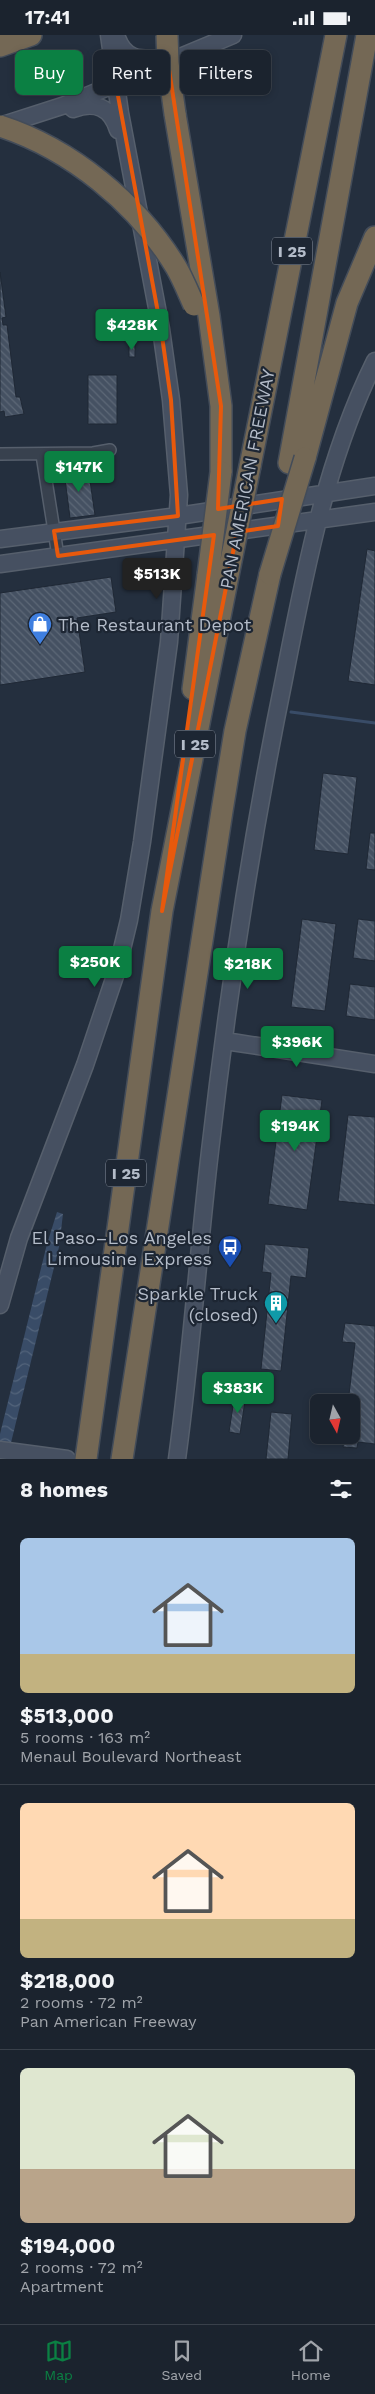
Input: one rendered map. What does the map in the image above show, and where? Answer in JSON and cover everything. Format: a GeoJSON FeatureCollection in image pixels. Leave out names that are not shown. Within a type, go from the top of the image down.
{"type":"FeatureCollection","features":[{"type":"Feature","properties":{"kind":"highway"},"geometry":{"type":"LineString","coordinates":[[0,46],[31,35]]}},
{"type":"Feature","properties":{"kind":"highway"},"geometry":{"type":"LineString","coordinates":[[167,35],[170,80],[208,306],[221,406],[218,576]]}},
{"type":"Feature","properties":{"kind":"highway","name":"PAN AMERICAN FREEWAY"},"geometry":{"type":"LineString","coordinates":[[297,461],[367,35]]}},
{"type":"Feature","properties":{"kind":"highway","name":"PAN AMERICAN FREEWAY"},"geometry":{"type":"LineString","coordinates":[[86,1459],[162,911],[218,576],[250,466],[336,36]]}},
{"type":"Feature","properties":{"kind":"highway"},"geometry":{"type":"LineString","coordinates":[[0,126],[45,144],[106,187],[142,221],[176,268],[194,305],[204,333],[221,406]]}},
{"type":"Feature","properties":{"kind":"highway"},"geometry":{"type":"LineString","coordinates":[[297,461],[348,303],[375,237]]}},
{"type":"Feature","properties":{"kind":"highway","name":"I 25"},"geometry":{"type":"LineString","coordinates":[[124,1450],[235,731],[297,461]]}},
{"type":"Feature","properties":{"kind":"main road"},"geometry":{"type":"LineString","coordinates":[[109,35],[111,50]]}},
{"type":"Feature","properties":{"kind":"main road"},"geometry":{"type":"LineString","coordinates":[[116,35],[125,50],[139,59],[180,57]]}},
{"type":"Feature","properties":{"kind":"main road"},"geometry":{"type":"LineString","coordinates":[[198,50],[233,35]]}},
{"type":"Feature","properties":{"kind":"main road"},"geometry":{"type":"LineString","coordinates":[[0,126],[93,94]]}},
{"type":"Feature","properties":{"kind":"main road"},"geometry":{"type":"LineString","coordinates":[[0,1305],[26,1221],[108,1001],[129,921],[163,693],[178,515],[171,400],[161,329],[118,95]]}},
{"type":"Feature","properties":{"kind":"main road"},"geometry":{"type":"LineString","coordinates":[[0,133],[80,106],[99,106],[108,111],[115,121],[131,173]]}},
{"type":"Feature","properties":{"kind":"main road"},"geometry":{"type":"LineString","coordinates":[[177,1459],[209,1155],[264,777],[325,492],[352,410],[375,361]]}},
{"type":"Feature","properties":{"kind":"main road"},"geometry":{"type":"LineString","coordinates":[[0,539],[375,486]]}},
{"type":"Feature","properties":{"kind":"main road"},"geometry":{"type":"LineString","coordinates":[[0,564],[375,512]]}},
{"type":"Feature","properties":{"kind":"main road"},"geometry":{"type":"LineString","coordinates":[[225,1041],[375,1064]]}},
{"type":"Feature","properties":{"kind":"main road"},"geometry":{"type":"LineString","coordinates":[[0,1450],[67,1459]]}},
{"type":"Feature","properties":{"kind":"street"},"geometry":{"type":"LineString","coordinates":[[0,455],[94,453],[110,450]]}},
{"type":"Feature","properties":{"kind":"street"},"geometry":{"type":"LineString","coordinates":[[42,455],[58,556]]}},
{"type":"Feature","properties":{"kind":"highlighted area"},"geometry":{"type":"Polygon","coordinates":[[[168,63],[221,406],[218,509],[282,499],[278,526],[237,532],[162,911],[214,535],[58,556],[54,531],[178,516],[171,400],[161,329],[116,85],[168,63]]]}},
{"type":"Feature","properties":{"kind":"water"},"geometry":{"type":"Polygon","coordinates":[[[57,1212],[63,1214],[59,1247],[7,1459],[0,1459],[0,1434],[47,1244],[57,1212]]]}},
{"type":"Feature","properties":{"kind":"building"},"geometry":{"type":"Polygon","coordinates":[[[0,272],[6,317],[2,318],[3,325],[7,325],[16,397],[20,397],[24,414],[5,417],[4,411],[0,412],[0,272]]]}},
{"type":"Feature","properties":{"kind":"building"},"geometry":{"type":"Polygon","coordinates":[[[135,344],[135,357],[129,357],[129,345],[135,344]]]}},
{"type":"Feature","properties":{"kind":"building"},"geometry":{"type":"Polygon","coordinates":[[[88,375],[117,375],[117,424],[88,424],[88,375]]]}},
{"type":"Feature","properties":{"kind":"building"},"geometry":{"type":"Polygon","coordinates":[[[88,467],[95,515],[70,518],[64,471],[88,467]]]}},
{"type":"Feature","properties":{"kind":"building"},"geometry":{"type":"Polygon","coordinates":[[[367,549],[375,551],[375,685],[348,681],[367,549]]]}},
{"type":"Feature","properties":{"kind":"building","name":"The Restaurant Depot"},"geometry":{"type":"Polygon","coordinates":[[[111,577],[116,612],[77,618],[85,672],[0,685],[0,593],[111,577]]]}},
{"type":"Feature","properties":{"kind":"building"},"geometry":{"type":"Polygon","coordinates":[[[323,773],[357,777],[348,854],[314,850],[323,773]]]}},
{"type":"Feature","properties":{"kind":"building"},"geometry":{"type":"Polygon","coordinates":[[[370,833],[375,833],[375,870],[366,869],[370,833]]]}},
{"type":"Feature","properties":{"kind":"building"},"geometry":{"type":"Polygon","coordinates":[[[302,919],[336,924],[325,1011],[291,1007],[302,919]]]}},
{"type":"Feature","properties":{"kind":"building"},"geometry":{"type":"Polygon","coordinates":[[[358,919],[375,921],[375,961],[353,958],[358,919]]]}},
{"type":"Feature","properties":{"kind":"building"},"geometry":{"type":"Polygon","coordinates":[[[350,984],[375,987],[375,1020],[346,1016],[350,984]]]}},
{"type":"Feature","properties":{"kind":"building"},"geometry":{"type":"Polygon","coordinates":[[[282,1095],[322,1100],[307,1210],[268,1204],[282,1095]]]}},
{"type":"Feature","properties":{"kind":"building"},"geometry":{"type":"Polygon","coordinates":[[[348,1115],[375,1117],[375,1205],[338,1201],[348,1115]]]}},
{"type":"Feature","properties":{"kind":"building","name":"Sparkle Truck (closed)"},"geometry":{"type":"Polygon","coordinates":[[[265,1244],[309,1248],[306,1278],[291,1276],[281,1371],[261,1369],[271,1273],[262,1272],[265,1244]]]}},
{"type":"Feature","properties":{"kind":"building"},"geometry":{"type":"Polygon","coordinates":[[[345,1323],[375,1326],[375,1444],[360,1442],[360,1394],[349,1394],[355,1343],[342,1342],[345,1323]]]}},
{"type":"Feature","properties":{"kind":"building"},"geometry":{"type":"Polygon","coordinates":[[[235,1393],[246,1395],[240,1434],[229,1432],[235,1393]]]}},
{"type":"Feature","properties":{"kind":"building"},"geometry":{"type":"Polygon","coordinates":[[[271,1412],[292,1414],[288,1459],[266,1459],[271,1412]]]}},
{"type":"Feature","properties":{"kind":"building"},"geometry":{"type":"Polygon","coordinates":[[[344,1444],[358,1444],[357,1448],[343,1447],[344,1444]]]}},
{"type":"Feature","properties":{"kind":"waterway"},"geometry":{"type":"LineString","coordinates":[[291,712],[375,723]]}},
{"type":"Feature","properties":{"kind":"place","name":"The Restaurant Depot"},"geometry":{"type":"Point","coordinates":[40,645]}},
{"type":"Feature","properties":{"kind":"place","name":"El Paso–Los Angeles Limousine Express"},"geometry":{"type":"Point","coordinates":[230,1268]}},
{"type":"Feature","properties":{"kind":"place","name":"Sparkle Truck (closed)"},"geometry":{"type":"Point","coordinates":[276,1324]}}]}
